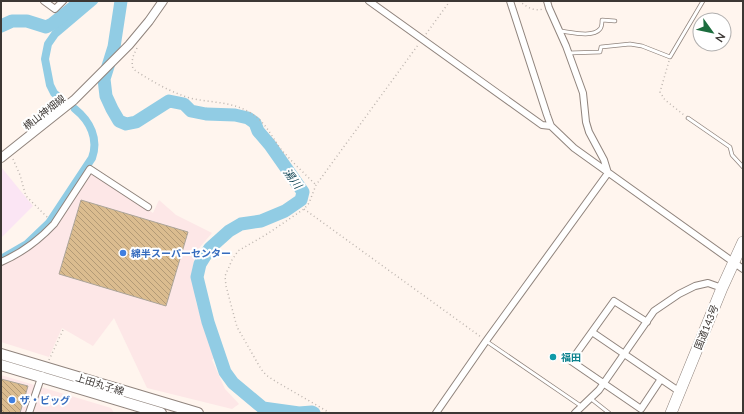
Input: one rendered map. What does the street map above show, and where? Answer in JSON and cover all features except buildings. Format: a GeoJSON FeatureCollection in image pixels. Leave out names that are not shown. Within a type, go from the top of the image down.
{"type":"FeatureCollection","features":[{"type":"Feature","properties":{"kind":"highway","name":"国道143号"},"geometry":{"type":"LineString","coordinates":[[671,413],[722,288],[743,242]]}},
{"type":"Feature","properties":{"kind":"main road","name":"上田丸子線"},"geometry":{"type":"LineString","coordinates":[[1,354],[198,413]]}},
{"type":"Feature","properties":{"kind":"main road","name":"上田丸子線"},"geometry":{"type":"LineString","coordinates":[[1,365],[161,413]]}},
{"type":"Feature","properties":{"kind":"street"},"geometry":{"type":"LineString","coordinates":[[44,1],[55,9],[63,1]]}},
{"type":"Feature","properties":{"kind":"street"},"geometry":{"type":"LineString","coordinates":[[131,43],[163,1]]}},
{"type":"Feature","properties":{"kind":"street"},"geometry":{"type":"LineString","coordinates":[[369,1],[542,126],[551,126]]}},
{"type":"Feature","properties":{"kind":"street"},"geometry":{"type":"LineString","coordinates":[[510,1],[551,126],[574,148],[743,269]]}},
{"type":"Feature","properties":{"kind":"street"},"geometry":{"type":"LineString","coordinates":[[547,1],[548,8],[569,54],[582,93],[589,132],[604,160],[608,173]]}},
{"type":"Feature","properties":{"kind":"street","name":"横山神畑線"},"geometry":{"type":"LineString","coordinates":[[1,158],[74,100],[131,43]]}},
{"type":"Feature","properties":{"kind":"street"},"geometry":{"type":"LineString","coordinates":[[1,262],[20,253],[47,232],[54,224],[90,169],[148,207]]}},
{"type":"Feature","properties":{"kind":"street"},"geometry":{"type":"LineString","coordinates":[[436,413],[486,341],[608,173]]}},
{"type":"Feature","properties":{"kind":"street"},"geometry":{"type":"LineString","coordinates":[[575,413],[603,384],[654,311],[684,291],[695,286],[708,283],[722,288]]}},
{"type":"Feature","properties":{"kind":"street"},"geometry":{"type":"LineString","coordinates":[[646,322],[614,301],[571,361],[641,409],[661,379]]}},
{"type":"Feature","properties":{"kind":"street"},"geometry":{"type":"LineString","coordinates":[[592,332],[680,392]]}},
{"type":"Feature","properties":{"kind":"street"},"geometry":{"type":"LineString","coordinates":[[29,413],[45,367]]}},
{"type":"Feature","properties":{"kind":"lane"},"geometry":{"type":"LineString","coordinates":[[569,54],[600,52],[601,47],[630,44],[642,46],[670,57],[703,1]]}},
{"type":"Feature","properties":{"kind":"lane"},"geometry":{"type":"LineString","coordinates":[[559,31],[585,34],[599,30],[602,26],[602,20],[615,21]]}},
{"type":"Feature","properties":{"kind":"lane"},"geometry":{"type":"LineString","coordinates":[[688,118],[730,147],[732,155],[743,167]]}},
{"type":"Feature","properties":{"kind":"lane"},"geometry":{"type":"LineString","coordinates":[[486,341],[581,406]]}},
{"type":"Feature","properties":{"kind":"lane"},"geometry":{"type":"LineString","coordinates":[[590,398],[609,413]]}},
{"type":"Feature","properties":{"kind":"path"},"geometry":{"type":"LineString","coordinates":[[330,413],[275,381],[266,375],[261,369],[237,327],[226,286],[225,276],[228,267],[238,251],[267,234],[304,209],[309,203],[316,185],[450,1]]}},
{"type":"Feature","properties":{"kind":"path"},"geometry":{"type":"LineString","coordinates":[[519,1],[534,10],[548,8]]}},
{"type":"Feature","properties":{"kind":"path"},"geometry":{"type":"LineString","coordinates":[[131,43],[137,46],[131,62],[133,69],[146,78],[177,93],[191,98],[228,103],[247,111],[263,122],[281,148],[316,185]]}},
{"type":"Feature","properties":{"kind":"path"},"geometry":{"type":"LineString","coordinates":[[670,57],[660,92],[665,100],[688,118]]}},
{"type":"Feature","properties":{"kind":"path"},"geometry":{"type":"LineString","coordinates":[[10,151],[20,174],[27,197],[50,219]]}},
{"type":"Feature","properties":{"kind":"path"},"geometry":{"type":"LineString","coordinates":[[304,209],[486,341]]}},
{"type":"Feature","properties":{"kind":"path"},"geometry":{"type":"LineString","coordinates":[[45,367],[63,330]]}},
{"type":"Feature","properties":{"kind":"shaded area"},"geometry":{"type":"Polygon","coordinates":[[[1,167],[33,206],[1,238],[1,167]]]}},
{"type":"Feature","properties":{"kind":"shaded area"},"geometry":{"type":"Polygon","coordinates":[[[94,173],[153,213],[159,200],[176,215],[212,233],[200,247],[194,260],[192,272],[196,302],[214,358],[212,360],[225,389],[239,404],[232,409],[147,388],[114,318],[93,346],[62,328],[49,357],[1,342],[1,264],[38,242],[88,175],[94,173]]]}},
{"type":"Feature","properties":{"kind":"shaded area"},"geometry":{"type":"Polygon","coordinates":[[[1,375],[111,408],[114,413],[1,413],[1,375]]]}},
{"type":"Feature","properties":{"kind":"waterway","name":"湯川"},"geometry":{"type":"LineString","coordinates":[[1,26],[12,21],[27,21],[46,27],[81,1]]}},
{"type":"Feature","properties":{"kind":"waterway"},"geometry":{"type":"LineString","coordinates":[[62,100],[54,93],[50,85],[45,59],[48,44],[55,34],[94,1]]}},
{"type":"Feature","properties":{"kind":"waterway","name":"湯川"},"geometry":{"type":"LineString","coordinates":[[121,1],[114,47],[104,79],[106,96],[119,121],[126,124],[136,122],[169,101],[184,104],[191,111],[206,114],[235,115],[248,118],[255,123],[258,131],[270,145],[303,192],[301,200],[285,211],[261,221],[241,224],[229,231],[210,248],[200,264],[197,277],[208,322],[225,372],[233,383],[263,408],[299,413],[314,413]]}},
{"type":"Feature","properties":{"kind":"waterway"},"geometry":{"type":"LineString","coordinates":[[1,259],[27,244],[49,223],[92,158],[94,151],[94,137],[92,131],[85,119],[75,109]]}},
{"type":"Feature","properties":{"kind":"place","name":"綿半スーパーセンター"},"geometry":{"type":"Point","coordinates":[123,253]}},
{"type":"Feature","properties":{"kind":"place","name":"福田"},"geometry":{"type":"Point","coordinates":[553,357]}},
{"type":"Feature","properties":{"kind":"place","name":"ザ・ビッグ"},"geometry":{"type":"Point","coordinates":[12,400]}}]}
